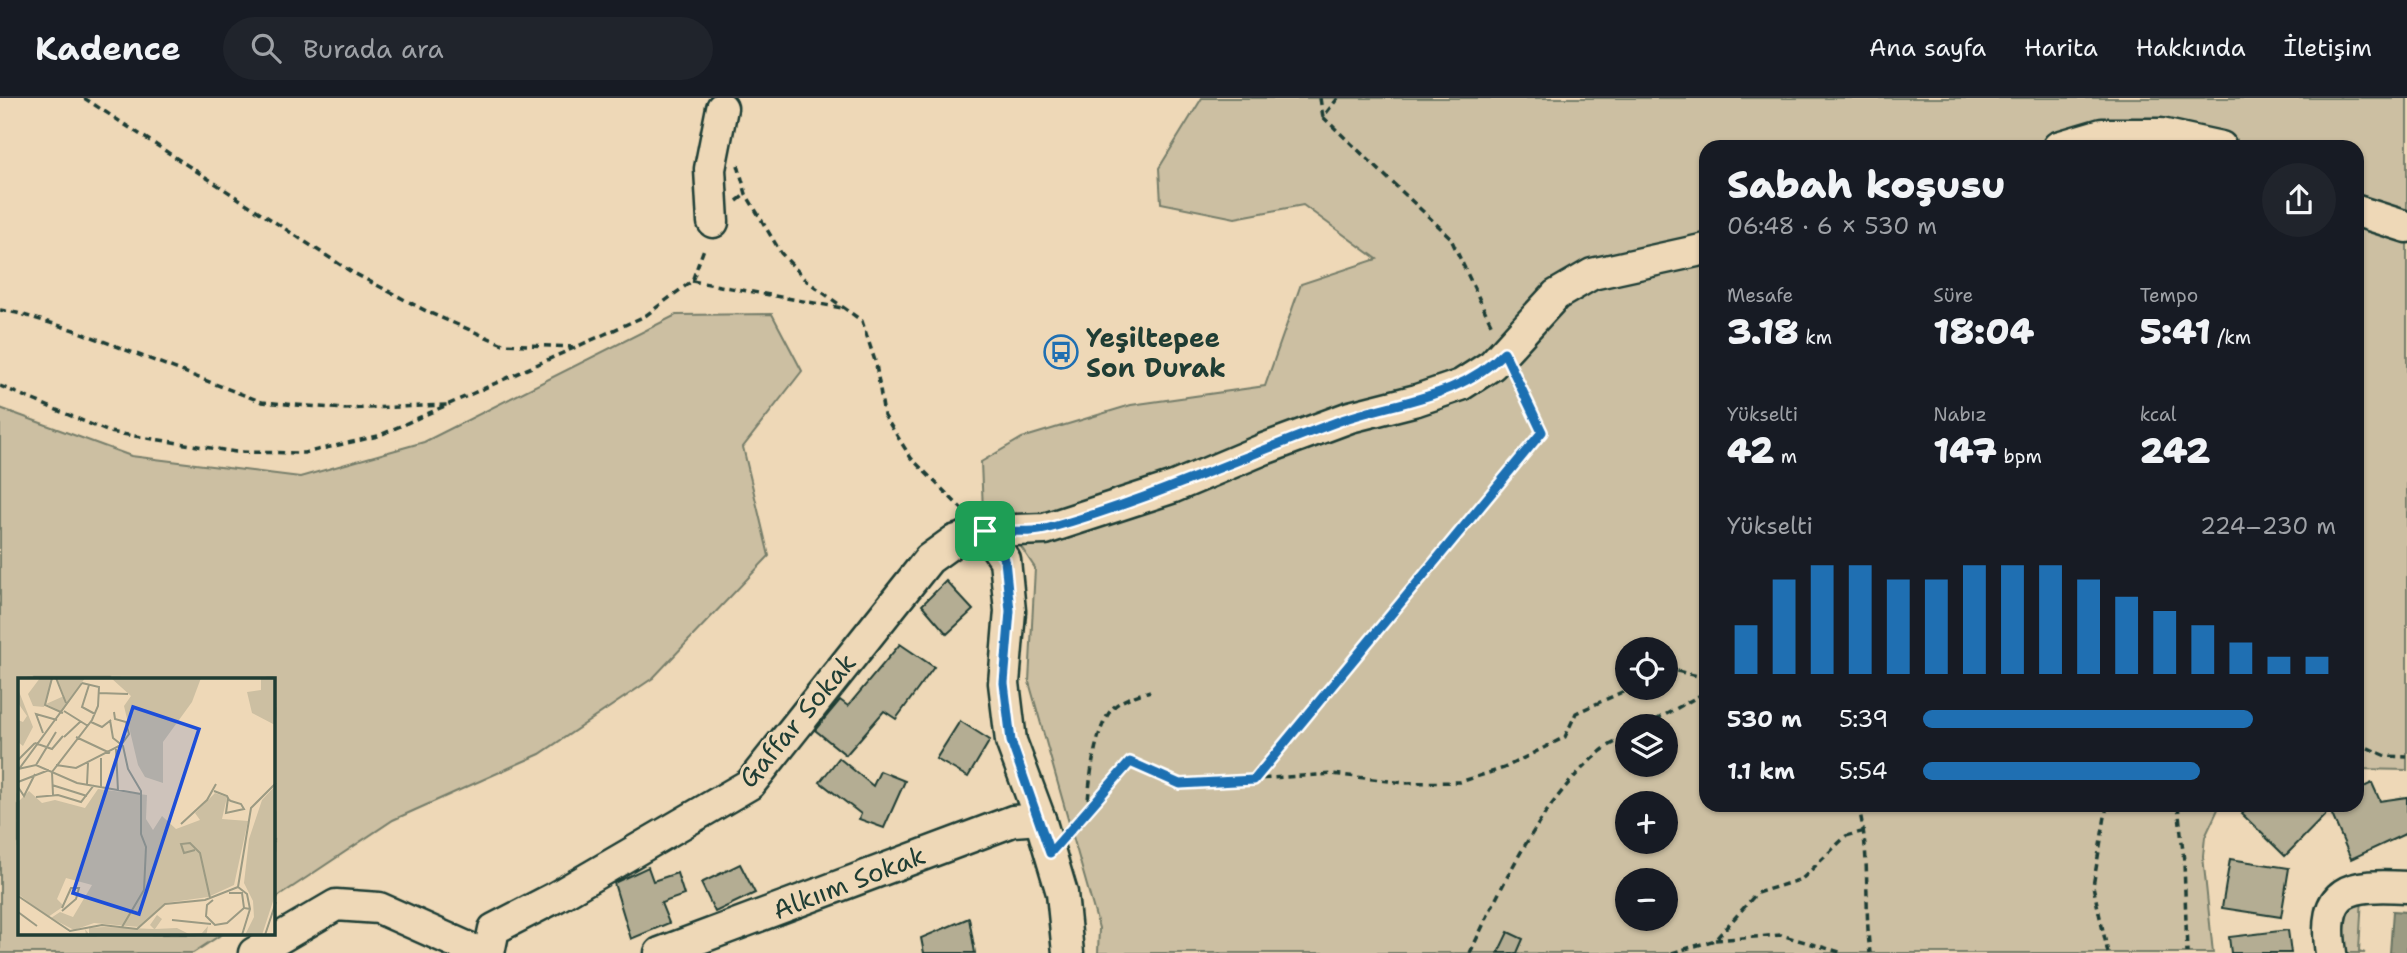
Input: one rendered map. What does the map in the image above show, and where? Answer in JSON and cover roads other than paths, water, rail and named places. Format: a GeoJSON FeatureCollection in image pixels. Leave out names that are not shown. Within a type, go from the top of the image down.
{"type":"FeatureCollection","features":[{"type":"Feature","properties":{"kind":"street"},"geometry":{"type":"LineString","coordinates":[[713,222],[710,169],[722,108]]}},
{"type":"Feature","properties":{"kind":"street"},"geometry":{"type":"LineString","coordinates":[[2082,140],[2102,134],[2161,134],[2189,140]]}},
{"type":"Feature","properties":{"kind":"street"},"geometry":{"type":"LineString","coordinates":[[2364,213],[2407,228]]}},
{"type":"Feature","properties":{"kind":"street","name":"Gaffar Sokak"},"geometry":{"type":"LineString","coordinates":[[489,953],[494,929],[556,897],[750,784],[929,559],[954,541],[985,531],[1045,529],[1174,487],[1350,417],[1417,400],[1461,385],[1492,365],[1556,295],[1592,274],[1699,251]]}},
{"type":"Feature","properties":{"kind":"street"},"geometry":{"type":"LineString","coordinates":[[985,531],[1005,560],[1010,611],[1004,683],[1011,741],[1040,819],[1062,893],[1068,953]]}},
{"type":"Feature","properties":{"kind":"street","name":"Alkıım Sokak"},"geometry":{"type":"LineString","coordinates":[[660,953],[1013,821],[1040,819]]}},
{"type":"Feature","properties":{"kind":"street"},"geometry":{"type":"LineString","coordinates":[[2331,953],[2328,916],[2331,908],[2345,894],[2362,888],[2407,887]]}},
{"type":"Feature","properties":{"kind":"street"},"geometry":{"type":"LineString","coordinates":[[254,953],[336,905],[379,908],[480,953]]}},
{"type":"Feature","properties":{"kind":"place","name":"Yeşiltepee Son Durak"},"geometry":{"type":"Point","coordinates":[1061,352]}}]}
